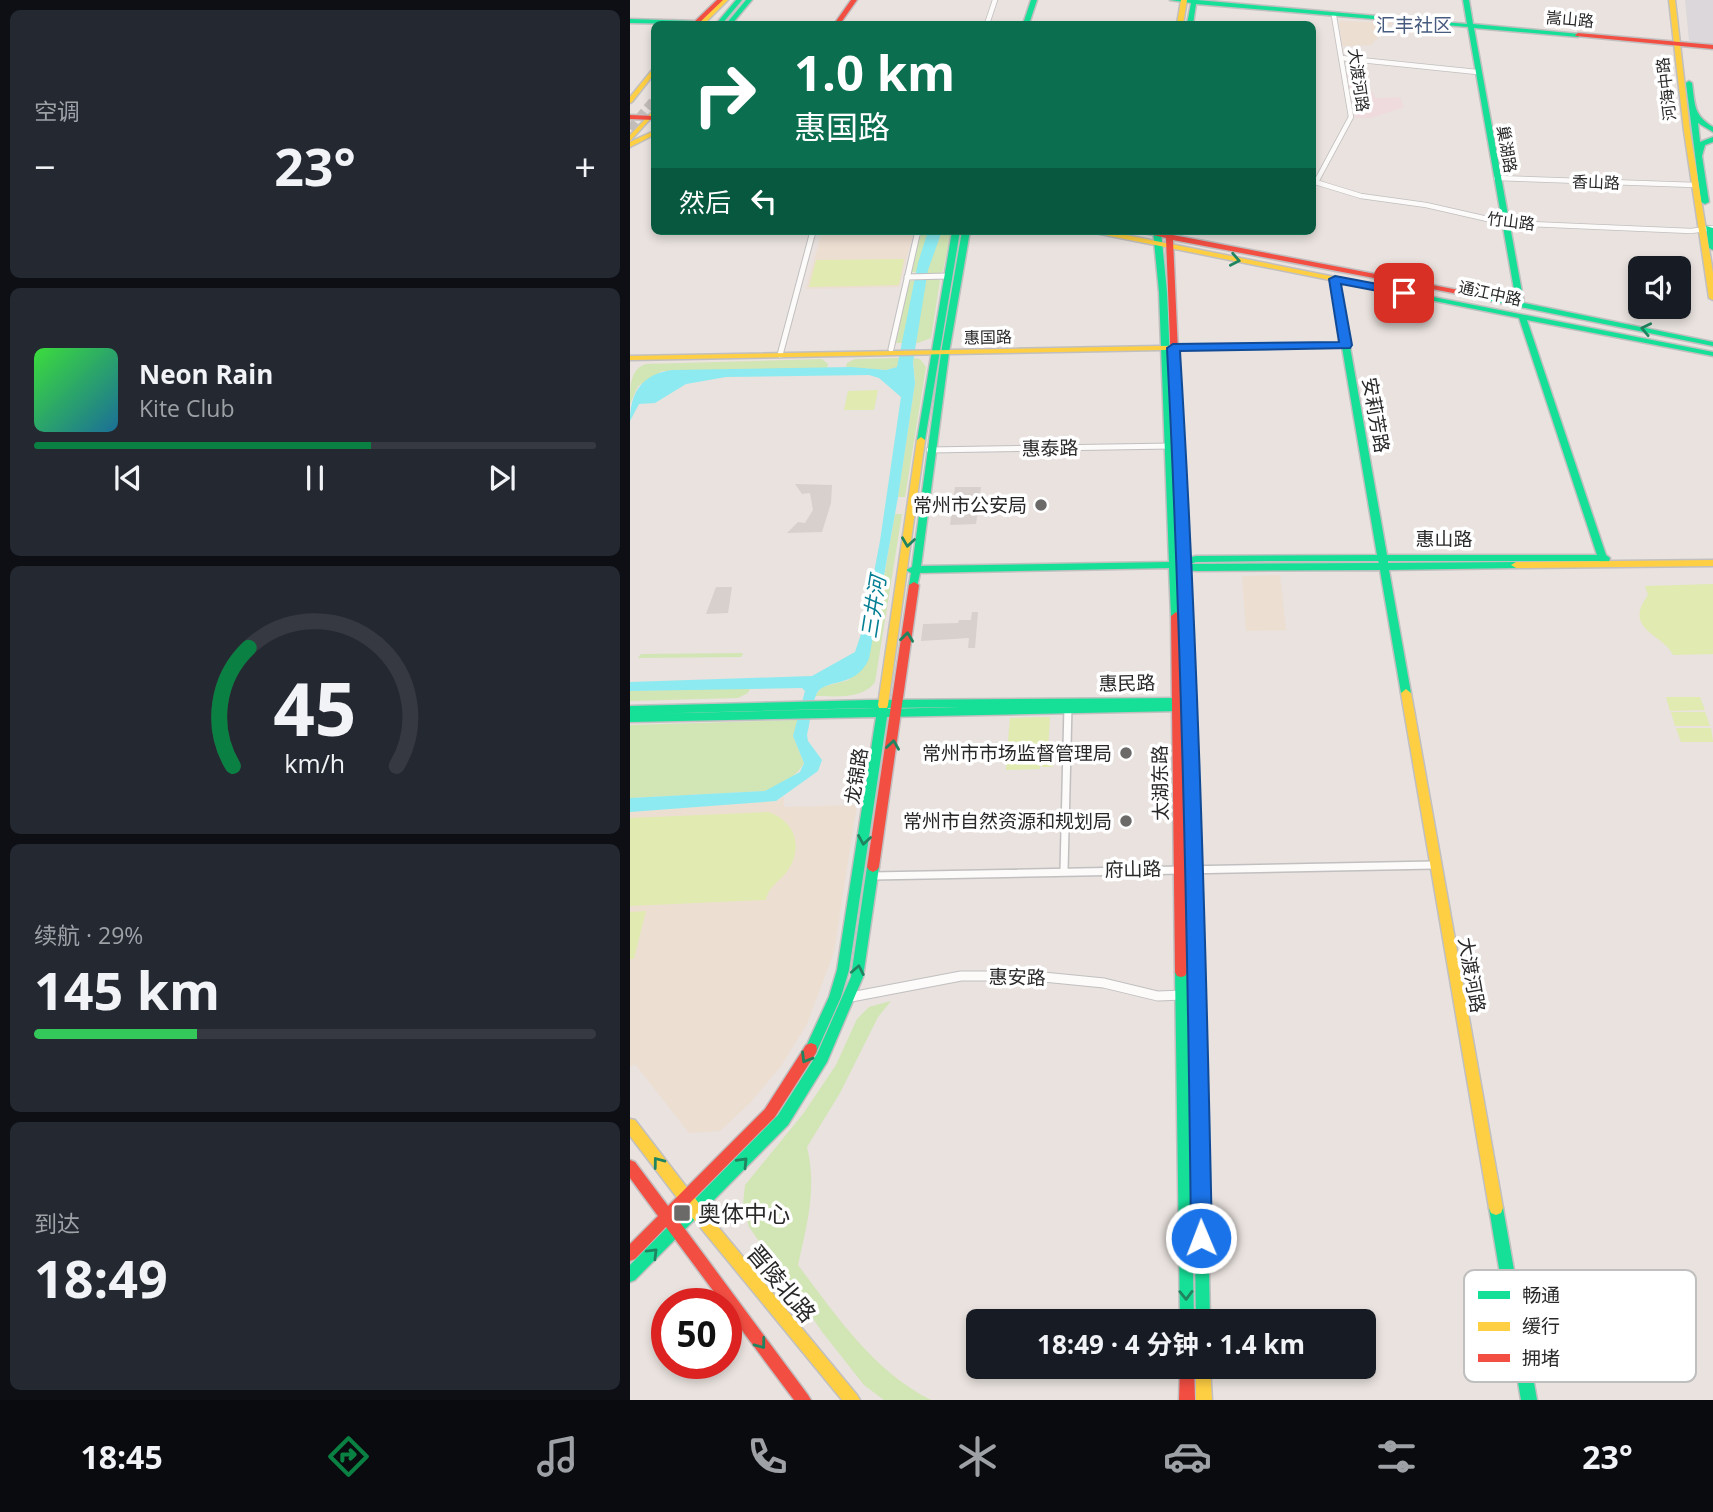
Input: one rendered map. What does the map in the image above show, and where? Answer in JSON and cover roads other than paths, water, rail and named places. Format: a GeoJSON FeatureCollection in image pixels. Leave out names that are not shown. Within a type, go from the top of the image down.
{"type":"FeatureCollection","features":[{"type":"Feature","properties":{"kind":"main road"},"geometry":{"type":"LineString","coordinates":[[700,21],[720,0]]}},
{"type":"Feature","properties":{"kind":"main road"},"geometry":{"type":"LineString","coordinates":[[701,21],[728,0]]}},
{"type":"Feature","properties":{"kind":"main road"},"geometry":{"type":"LineString","coordinates":[[711,21],[728,0]]}},
{"type":"Feature","properties":{"kind":"main road"},"geometry":{"type":"LineString","coordinates":[[724,21],[741,0]]}},
{"type":"Feature","properties":{"kind":"main road"},"geometry":{"type":"LineString","coordinates":[[732,21],[749,0]]}},
{"type":"Feature","properties":{"kind":"main road"},"geometry":{"type":"LineString","coordinates":[[838,21],[854,0]]}},
{"type":"Feature","properties":{"kind":"main road"},"geometry":{"type":"LineString","coordinates":[[1025,21],[1032,0]]}},
{"type":"Feature","properties":{"kind":"main road","name":"嵩山路"},"geometry":{"type":"LineString","coordinates":[[1173,0],[1713,47]]}},
{"type":"Feature","properties":{"kind":"main road","name":"巢湖路"},"geometry":{"type":"LineString","coordinates":[[1466,0],[1520,304]]}},
{"type":"Feature","properties":{"kind":"main road","name":"河海中路"},"geometry":{"type":"LineString","coordinates":[[1672,0],[1692,112],[1691,132],[1699,157],[1713,298]]}},
{"type":"Feature","properties":{"kind":"main road","name":"河海中路"},"geometry":{"type":"LineString","coordinates":[[1678,0],[1680,45],[1695,186],[1713,248]]}},
{"type":"Feature","properties":{"kind":"main road"},"geometry":{"type":"LineString","coordinates":[[1181,21],[1189,1]]}},
{"type":"Feature","properties":{"kind":"main road"},"geometry":{"type":"LineString","coordinates":[[1189,1],[1190,21]]}},
{"type":"Feature","properties":{"kind":"main road"},"geometry":{"type":"LineString","coordinates":[[630,21],[651,22]]}},
{"type":"Feature","properties":{"kind":"main road"},"geometry":{"type":"LineString","coordinates":[[630,98],[651,74]]}},
{"type":"Feature","properties":{"kind":"main road"},"geometry":{"type":"LineString","coordinates":[[1692,112],[1713,135]]}},
{"type":"Feature","properties":{"kind":"main road"},"geometry":{"type":"LineString","coordinates":[[630,117],[651,119]]}},
{"type":"Feature","properties":{"kind":"main road"},"geometry":{"type":"LineString","coordinates":[[630,139],[635,127],[651,120]]}},
{"type":"Feature","properties":{"kind":"main road"},"geometry":{"type":"LineString","coordinates":[[1691,132],[1713,135]]}},
{"type":"Feature","properties":{"kind":"main road"},"geometry":{"type":"LineString","coordinates":[[630,145],[651,135]]}},
{"type":"Feature","properties":{"kind":"main road"},"geometry":{"type":"LineString","coordinates":[[1699,157],[1702,144],[1713,135]]}},
{"type":"Feature","properties":{"kind":"main road","name":"龙锦路"},"geometry":{"type":"LineString","coordinates":[[630,1254],[770,1113],[809,1054],[835,997],[845,957],[909,570],[955,235]]}},
{"type":"Feature","properties":{"kind":"main road"},"geometry":{"type":"LineString","coordinates":[[940,351],[965,235]]}},
{"type":"Feature","properties":{"kind":"main road","name":"通江中路"},"geometry":{"type":"LineString","coordinates":[[1134,235],[1163,238],[1520,304],[1713,344]]}},
{"type":"Feature","properties":{"kind":"main road","name":"通江中路"},"geometry":{"type":"LineString","coordinates":[[1163,238],[1335,279],[1713,354]]}},
{"type":"Feature","properties":{"kind":"main road","name":"太湖东路"},"geometry":{"type":"LineString","coordinates":[[1163,238],[1182,564],[1186,591],[1196,869],[1203,1309]]}},
{"type":"Feature","properties":{"kind":"main road","name":"安莉芳路"},"geometry":{"type":"LineString","coordinates":[[1335,279],[1384,561]]}},
{"type":"Feature","properties":{"kind":"main road"},"geometry":{"type":"LineString","coordinates":[[1522,316],[1603,561]]}},
{"type":"Feature","properties":{"kind":"main road","name":"惠国路"},"geometry":{"type":"LineString","coordinates":[[896,350],[1346,345]]}},
{"type":"Feature","properties":{"kind":"main road"},"geometry":{"type":"LineString","coordinates":[[630,355],[896,350]]}},
{"type":"Feature","properties":{"kind":"main road","name":"太湖东路"},"geometry":{"type":"LineString","coordinates":[[1175,447],[1184,536],[1176,704],[1184,995],[1187,1309]]}},
{"type":"Feature","properties":{"kind":"main road"},"geometry":{"type":"LineString","coordinates":[[1184,536],[1191,549],[1215,563]]}},
{"type":"Feature","properties":{"kind":"main road","name":"惠山路"},"geometry":{"type":"LineString","coordinates":[[1603,561],[1713,557]]}},
{"type":"Feature","properties":{"kind":"main road","name":"惠山路"},"geometry":{"type":"LineString","coordinates":[[909,570],[1384,561],[1713,563]]}},
{"type":"Feature","properties":{"kind":"main road","name":"大渡河路"},"geometry":{"type":"LineString","coordinates":[[1384,561],[1434,865],[1508,1270]]}},
{"type":"Feature","properties":{"kind":"main road"},"geometry":{"type":"LineString","coordinates":[[1186,591],[1199,573],[1215,563]]}},
{"type":"Feature","properties":{"kind":"main road","name":"龙锦路"},"geometry":{"type":"LineString","coordinates":[[630,1275],[783,1120],[822,1058],[851,997],[857,977],[898,709],[909,570]]}},
{"type":"Feature","properties":{"kind":"main road","name":"惠民路"},"geometry":{"type":"LineString","coordinates":[[630,718],[815,709],[1190,704]]}},
{"type":"Feature","properties":{"kind":"main road","name":"惠民路"},"geometry":{"type":"LineString","coordinates":[[630,710],[798,710]]}},
{"type":"Feature","properties":{"kind":"main road","name":"晋陵北路"},"geometry":{"type":"LineString","coordinates":[[630,1125],[685,1199],[852,1400]]}},
{"type":"Feature","properties":{"kind":"main road"},"geometry":{"type":"LineString","coordinates":[[630,1167],[803,1400]]}},
{"type":"Feature","properties":{"kind":"main road"},"geometry":{"type":"LineString","coordinates":[[1187,1379],[1187,1400]]}},
{"type":"Feature","properties":{"kind":"main road"},"geometry":{"type":"LineString","coordinates":[[1203,1379],[1204,1400]]}},
{"type":"Feature","properties":{"kind":"main road","name":"大渡河路"},"geometry":{"type":"LineString","coordinates":[[1526,1382],[1529,1400]]}},
{"type":"Feature","properties":{"kind":"street"},"geometry":{"type":"LineString","coordinates":[[988,21],[995,0]]}},
{"type":"Feature","properties":{"kind":"street","name":"大渡河路"},"geometry":{"type":"LineString","coordinates":[[1316,178],[1350,117],[1334,16]]}},
{"type":"Feature","properties":{"kind":"street"},"geometry":{"type":"LineString","coordinates":[[1341,58],[1477,72]]}},
{"type":"Feature","properties":{"kind":"street","name":"香山路"},"geometry":{"type":"LineString","coordinates":[[1496,178],[1695,186]]}},
{"type":"Feature","properties":{"kind":"street","name":"竹山路"},"geometry":{"type":"LineString","coordinates":[[1316,183],[1361,196],[1426,205],[1505,223],[1708,229]]}},
{"type":"Feature","properties":{"kind":"street"},"geometry":{"type":"LineString","coordinates":[[781,353],[812,235]]}},
{"type":"Feature","properties":{"kind":"street"},"geometry":{"type":"LineString","coordinates":[[896,350],[917,235]]}},
{"type":"Feature","properties":{"kind":"street"},"geometry":{"type":"LineString","coordinates":[[910,277],[948,276]]}},
{"type":"Feature","properties":{"kind":"street","name":"惠泰路"},"geometry":{"type":"LineString","coordinates":[[926,450],[1175,447]]}},
{"type":"Feature","properties":{"kind":"street"},"geometry":{"type":"LineString","coordinates":[[1063,871],[1068,706]]}},
{"type":"Feature","properties":{"kind":"street","name":"府山路"},"geometry":{"type":"LineString","coordinates":[[873,876],[1434,865]]}},
{"type":"Feature","properties":{"kind":"street","name":"惠安路"},"geometry":{"type":"LineString","coordinates":[[851,997],[961,976],[1032,976],[1104,983],[1158,996],[1184,995]]}},
{"type":"Feature","properties":{"kind":"water","name":"三井河"},"geometry":{"type":"Polygon","coordinates":[[[927,235],[941,235],[928,270],[913,362],[915,383],[898,497],[869,659],[856,675],[825,686],[816,695],[807,735],[808,741],[822,760],[818,771],[776,801],[630,812],[630,798],[765,791],[800,772],[804,763],[793,736],[805,691],[802,688],[630,691],[630,682],[812,676],[855,652],[864,625],[880,541],[901,397],[879,378],[869,375],[726,377],[686,384],[655,403],[639,404],[630,421],[635,394],[640,386],[653,376],[672,370],[851,367],[886,370],[897,367],[918,263],[927,235]]]}},
{"type":"Feature","properties":{"kind":"tunnel"},"geometry":{"type":"LineString","coordinates":[[630,129],[651,104]]}},
{"type":"Feature","properties":{"kind":"place","name":"常州市公安局"},"geometry":{"type":"Point","coordinates":[1041,505]}},
{"type":"Feature","properties":{"kind":"place","name":"常州市市场监督管理局"},"geometry":{"type":"Point","coordinates":[1126,753]}},
{"type":"Feature","properties":{"kind":"place","name":"常州市自然资源和规划局"},"geometry":{"type":"Point","coordinates":[1126,821]}},
{"type":"Feature","properties":{"kind":"place","name":"奥体中心"},"geometry":{"type":"Point","coordinates":[682,1213]}},
{"type":"Feature","properties":{"kind":"district","name":"汇丰社区"},"geometry":{"type":"Point","coordinates":[1414,25]}}]}
